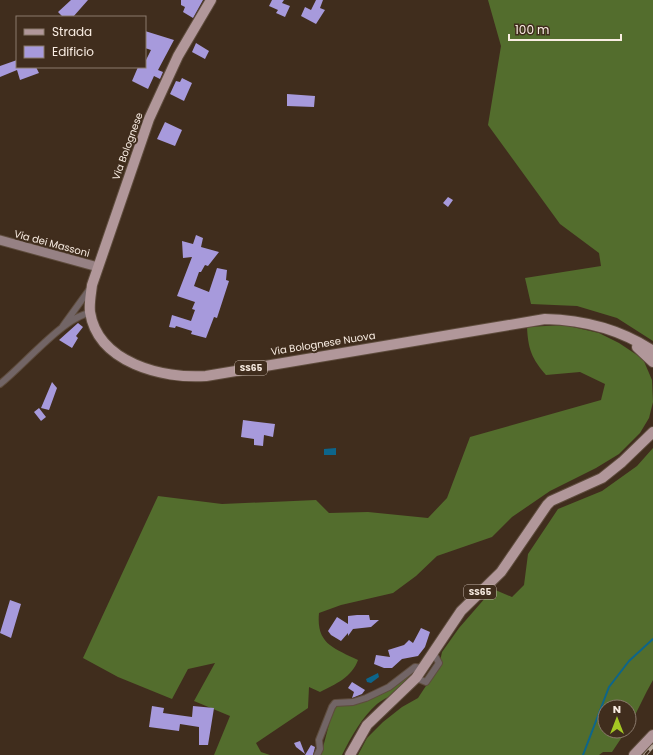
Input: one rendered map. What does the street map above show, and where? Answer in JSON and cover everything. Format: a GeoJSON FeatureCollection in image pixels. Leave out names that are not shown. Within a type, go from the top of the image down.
{"type":"FeatureCollection","features":[{"type":"Feature","properties":{"kind":"main road","name":"Via Bolognese"},"geometry":{"type":"LineString","coordinates":[[92,285],[152,113],[178,56],[211,0]]}},
{"type":"Feature","properties":{"kind":"main road","name":"Via Bolognese Nuova"},"geometry":{"type":"LineString","coordinates":[[92,285],[87,313],[101,338],[125,360],[154,372],[187,377],[206,376],[545,319],[571,319],[595,324],[614,330],[653,351]]}},
{"type":"Feature","properties":{"kind":"main road","name":"Via Bolognese Nuova"},"geometry":{"type":"LineString","coordinates":[[614,330],[633,344],[653,362]]}},
{"type":"Feature","properties":{"kind":"main road","name":"SS65"},"geometry":{"type":"LineString","coordinates":[[631,452],[653,424]]}},
{"type":"Feature","properties":{"kind":"main road","name":"SS65"},"geometry":{"type":"LineString","coordinates":[[350,755],[355,744],[367,726],[416,678],[434,654],[462,611],[501,572],[547,505],[552,501],[602,478],[653,432]]}},
{"type":"Feature","properties":{"kind":"main road"},"geometry":{"type":"LineString","coordinates":[[634,755],[653,735]]}},
{"type":"Feature","properties":{"kind":"street","name":"Via dei Massoni"},"geometry":{"type":"LineString","coordinates":[[0,240],[98,267]]}},
{"type":"Feature","properties":{"kind":"street","name":"Via Bolognese"},"geometry":{"type":"LineString","coordinates":[[57,333],[79,305],[92,285]]}},
{"type":"Feature","properties":{"kind":"street"},"geometry":{"type":"LineString","coordinates":[[79,305],[87,313]]}},
{"type":"Feature","properties":{"kind":"street","name":"Via Bolognese"},"geometry":{"type":"LineString","coordinates":[[0,384],[57,333],[87,313]]}},
{"type":"Feature","properties":{"kind":"street"},"geometry":{"type":"LineString","coordinates":[[416,678],[426,682],[439,663],[434,654]]}},
{"type":"Feature","properties":{"kind":"street"},"geometry":{"type":"LineString","coordinates":[[318,755],[320,748],[319,740],[332,707],[336,703],[353,702],[366,698],[389,687],[415,667],[424,668]]}},
{"type":"Feature","properties":{"kind":"green space"},"geometry":{"type":"Polygon","coordinates":[[[488,0],[653,0],[653,341],[617,318],[577,306],[531,304],[525,278],[601,266],[599,253],[560,224],[488,125],[501,46],[488,0]]]}},
{"type":"Feature","properties":{"kind":"green space"},"geometry":{"type":"Polygon","coordinates":[[[564,325],[599,333],[619,343],[643,359],[652,380],[653,402],[649,418],[640,433],[619,454],[596,468],[550,491],[512,517],[492,537],[437,556],[416,576],[393,593],[341,605],[319,613],[320,632],[328,644],[358,660],[348,675],[332,686],[320,692],[309,687],[308,708],[256,743],[261,752],[270,755],[214,755],[230,716],[194,701],[215,663],[188,669],[172,699],[118,677],[83,658],[158,496],[222,504],[316,500],[329,513],[368,512],[428,518],[447,498],[470,437],[601,400],[605,384],[580,372],[546,375],[534,359],[528,342],[527,327],[564,325]]]}},
{"type":"Feature","properties":{"kind":"green space"},"geometry":{"type":"Polygon","coordinates":[[[653,448],[653,680],[637,711],[637,699],[597,699],[597,739],[621,739],[612,752],[603,752],[599,755],[358,755],[367,738],[383,722],[402,707],[418,698],[439,666],[442,652],[459,628],[493,589],[512,597],[524,585],[528,554],[558,509],[602,491],[637,466],[653,448]]]}},
{"type":"Feature","properties":{"kind":"green space"},"geometry":{"type":"Polygon","coordinates":[[[413,672],[408,683],[404,687],[382,700],[366,715],[353,734],[342,755],[321,755],[333,709],[338,705],[351,704],[413,672]]]}},
{"type":"Feature","properties":{"kind":"water"},"geometry":{"type":"Polygon","coordinates":[[[336,448],[336,455],[324,455],[324,449],[336,448]]]}},
{"type":"Feature","properties":{"kind":"water"},"geometry":{"type":"Polygon","coordinates":[[[378,673],[379,677],[371,683],[367,682],[366,679],[378,673]]]}},
{"type":"Feature","properties":{"kind":"building"},"geometry":{"type":"Polygon","coordinates":[[[71,0],[88,0],[74,16],[62,16],[58,12],[71,0]]]}},
{"type":"Feature","properties":{"kind":"building"},"geometry":{"type":"Polygon","coordinates":[[[181,0],[203,0],[193,18],[183,12],[185,7],[181,5],[181,0]]]}},
{"type":"Feature","properties":{"kind":"building"},"geometry":{"type":"Polygon","coordinates":[[[272,0],[284,0],[282,3],[290,6],[285,17],[276,13],[278,10],[269,6],[272,0]]]}},
{"type":"Feature","properties":{"kind":"building"},"geometry":{"type":"Polygon","coordinates":[[[316,0],[323,0],[320,8],[325,10],[316,24],[301,16],[305,7],[311,10],[316,0]]]}},
{"type":"Feature","properties":{"kind":"building"},"geometry":{"type":"Polygon","coordinates":[[[146,31],[174,40],[158,70],[163,72],[160,79],[154,76],[148,89],[132,81],[138,68],[146,68],[146,60],[151,50],[146,48],[146,31]]]}},
{"type":"Feature","properties":{"kind":"building"},"geometry":{"type":"Polygon","coordinates":[[[196,43],[209,51],[205,59],[192,52],[196,43]]]}},
{"type":"Feature","properties":{"kind":"building"},"geometry":{"type":"Polygon","coordinates":[[[16,60],[16,68],[36,68],[39,73],[20,80],[17,70],[0,77],[0,66],[16,60]]]}},
{"type":"Feature","properties":{"kind":"building"},"geometry":{"type":"Polygon","coordinates":[[[182,78],[192,83],[184,101],[170,94],[176,81],[180,82],[182,78]]]}},
{"type":"Feature","properties":{"kind":"building"},"geometry":{"type":"Polygon","coordinates":[[[287,94],[315,96],[314,107],[287,106],[287,94]]]}},
{"type":"Feature","properties":{"kind":"building"},"geometry":{"type":"Polygon","coordinates":[[[165,122],[182,130],[175,146],[157,139],[165,122]]]}},
{"type":"Feature","properties":{"kind":"building"},"geometry":{"type":"Polygon","coordinates":[[[448,197],[453,200],[448,207],[443,203],[448,197]]]}},
{"type":"Feature","properties":{"kind":"building"},"geometry":{"type":"Polygon","coordinates":[[[196,235],[203,238],[201,247],[219,252],[208,266],[205,265],[201,272],[199,272],[194,286],[209,292],[217,268],[227,270],[226,280],[229,281],[217,318],[214,317],[206,338],[191,334],[192,331],[176,326],[175,328],[169,327],[172,315],[191,321],[195,310],[192,309],[195,302],[177,296],[192,257],[183,258],[182,241],[193,244],[196,235]]]}},
{"type":"Feature","properties":{"kind":"building"},"geometry":{"type":"Polygon","coordinates":[[[78,323],[83,327],[76,336],[78,338],[72,348],[59,340],[78,323]]]}},
{"type":"Feature","properties":{"kind":"building"},"geometry":{"type":"Polygon","coordinates":[[[52,382],[57,388],[49,410],[41,408],[52,382]]]}},
{"type":"Feature","properties":{"kind":"building"},"geometry":{"type":"Polygon","coordinates":[[[39,408],[46,417],[41,421],[34,412],[39,408]]]}},
{"type":"Feature","properties":{"kind":"building"},"geometry":{"type":"Polygon","coordinates":[[[243,420],[275,424],[273,437],[264,435],[263,446],[254,445],[254,439],[241,437],[243,420]]]}},
{"type":"Feature","properties":{"kind":"building"},"geometry":{"type":"Polygon","coordinates":[[[10,600],[21,604],[11,638],[0,633],[10,600]]]}},
{"type":"Feature","properties":{"kind":"building"},"geometry":{"type":"Polygon","coordinates":[[[369,615],[370,620],[379,620],[371,627],[353,629],[348,636],[348,633],[341,641],[331,635],[328,631],[337,617],[348,624],[348,616],[369,615]]]}},
{"type":"Feature","properties":{"kind":"building"},"geometry":{"type":"Polygon","coordinates":[[[421,628],[430,632],[425,647],[418,656],[402,659],[392,668],[384,668],[374,664],[376,655],[390,657],[388,650],[404,645],[409,640],[413,643],[421,628]]]}},
{"type":"Feature","properties":{"kind":"building"},"geometry":{"type":"Polygon","coordinates":[[[352,682],[365,690],[362,694],[352,698],[354,692],[348,688],[352,682]]]}},
{"type":"Feature","properties":{"kind":"building"},"geometry":{"type":"Polygon","coordinates":[[[152,706],[164,708],[163,713],[192,717],[193,706],[214,708],[208,745],[199,745],[199,727],[180,724],[179,731],[149,727],[152,706]]]}},
{"type":"Feature","properties":{"kind":"building"},"geometry":{"type":"Polygon","coordinates":[[[300,741],[305,754],[296,747],[294,743],[300,741]]]}},
{"type":"Feature","properties":{"kind":"building"},"geometry":{"type":"Polygon","coordinates":[[[311,745],[315,747],[313,755],[305,755],[311,745]]]}},
{"type":"Feature","properties":{"kind":"waterway"},"geometry":{"type":"LineString","coordinates":[[583,755],[609,687],[629,661],[653,639]]}},
{"type":"Feature","properties":{"kind":"railway"},"geometry":{"type":"LineString","coordinates":[[645,755],[653,746]]}}]}
